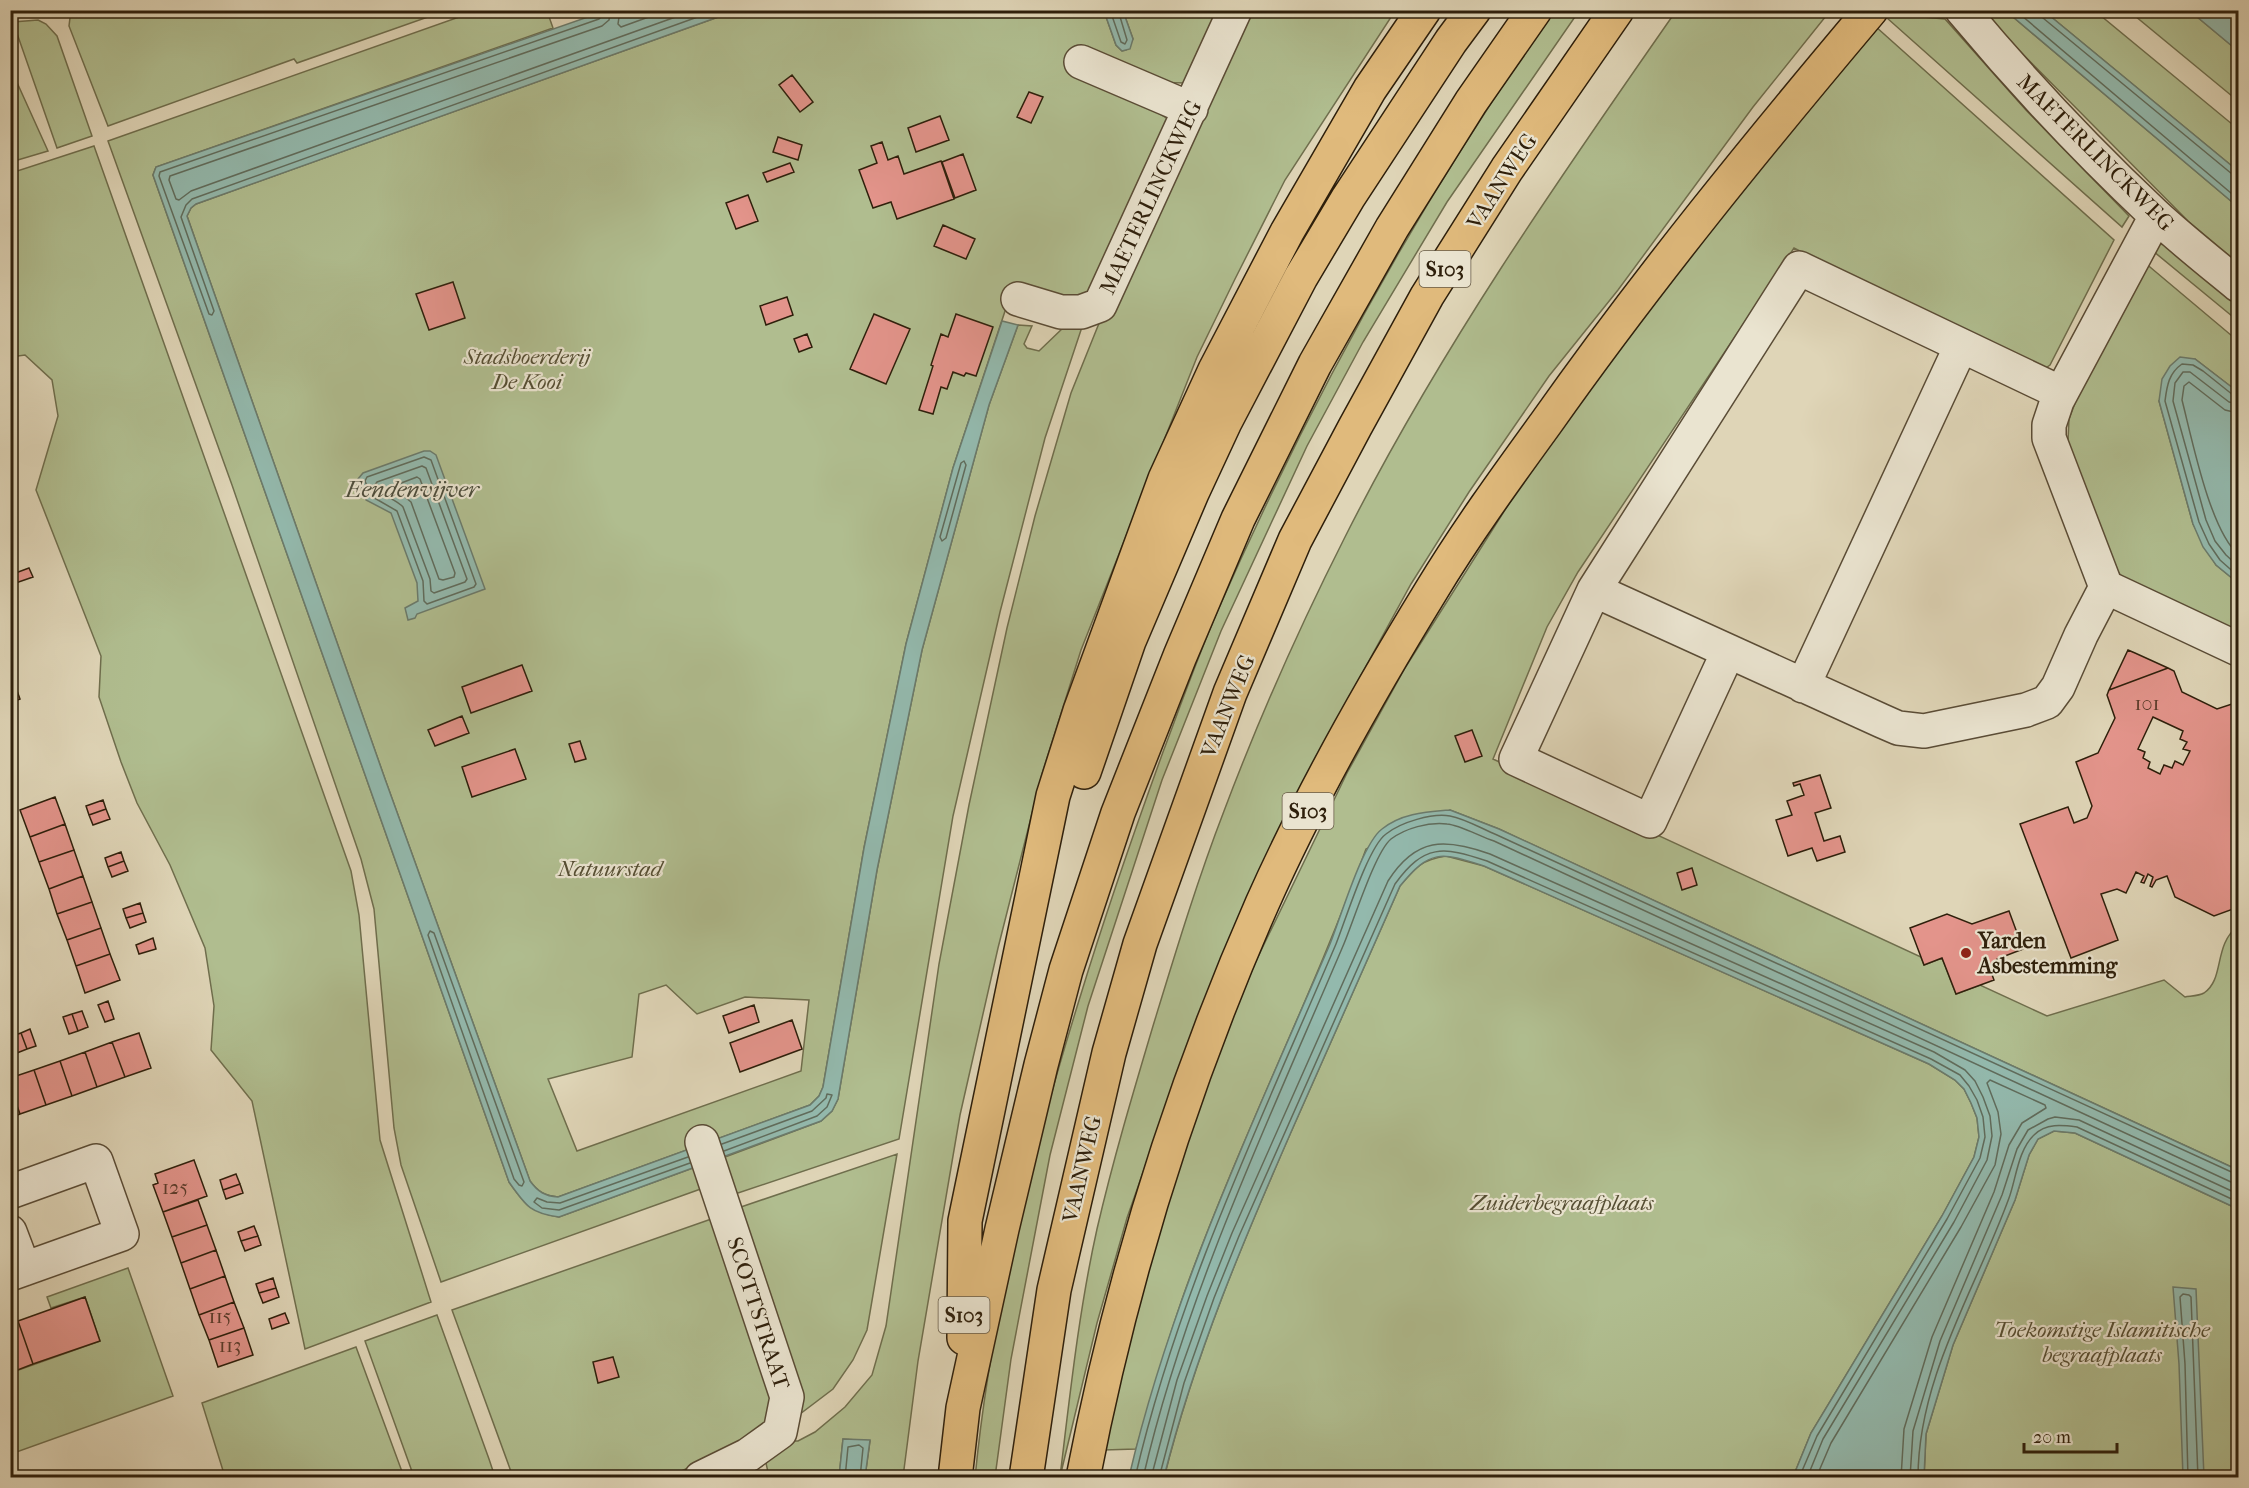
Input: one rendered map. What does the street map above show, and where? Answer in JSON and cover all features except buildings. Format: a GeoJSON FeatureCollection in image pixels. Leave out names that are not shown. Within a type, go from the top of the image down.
{"type":"FeatureCollection","features":[{"type":"Feature","properties":{"kind":"highway","name":"S103"},"geometry":{"type":"LineString","coordinates":[[963,1408],[965,1221],[1053,796],[1080,711],[1165,479],[1215,370],[1287,232],[1370,89],[1424,10]]}},
{"type":"Feature","properties":{"kind":"highway","name":"S103"},"geometry":{"type":"LineString","coordinates":[[1005,1028],[1073,802],[1129,641],[1192,493],[1225,422],[1307,267],[1348,198],[1451,41],[1474,10]]}},
{"type":"Feature","properties":{"kind":"highway","name":"S103"},"geometry":{"type":"LineString","coordinates":[[955,1478],[963,1408],[1018,1157],[1066,970],[1118,813],[1180,656],[1238,519],[1315,364],[1404,209],[1471,102],[1535,10]]}},
{"type":"Feature","properties":{"kind":"highway","name":"VAANWEG"},"geometry":{"type":"LineString","coordinates":[[1026,1478],[1054,1290],[1101,1085],[1137,955],[1217,727],[1295,540],[1354,427],[1427,296],[1507,169],[1617,10]]}},
{"type":"Feature","properties":{"kind":"highway","name":"S103"},"geometry":{"type":"LineString","coordinates":[[1083,1478],[1113,1338],[1130,1273],[1156,1187],[1194,1076],[1263,904],[1296,833],[1347,735],[1432,589],[1576,380],[1695,223],[1871,10]]}},
{"type":"Feature","properties":{"kind":"street","name":"MAETERLINCKWEG"},"geometry":{"type":"LineString","coordinates":[[1018,299],[1061,312],[1081,312],[1100,305],[1235,10]]}},
{"type":"Feature","properties":{"kind":"street","name":"MAETERLINCKWEG"},"geometry":{"type":"LineString","coordinates":[[1962,10],[2041,100],[2156,216],[2238,285]]}},
{"type":"Feature","properties":{"kind":"street"},"geometry":{"type":"LineString","coordinates":[[1081,62],[1191,109]]}},
{"type":"Feature","properties":{"kind":"street"},"geometry":{"type":"LineString","coordinates":[[2156,216],[2061,393],[2049,425],[2049,438],[2106,587],[2238,649]]}},
{"type":"Feature","properties":{"kind":"street"},"geometry":{"type":"LineString","coordinates":[[1728,652],[1650,820],[1516,759],[1594,590],[1799,268],[2061,393]]}},
{"type":"Feature","properties":{"kind":"street"},"geometry":{"type":"LineString","coordinates":[[1803,686],[1961,345]]}},
{"type":"Feature","properties":{"kind":"street"},"geometry":{"type":"LineString","coordinates":[[1594,590],[1882,721],[1912,731],[1924,731],[2038,707],[2047,702],[2054,695],[2106,587]]}},
{"type":"Feature","properties":{"kind":"street","name":"SCOTTSTRAAT"},"geometry":{"type":"LineString","coordinates":[[700,1478],[748,1455],[780,1432],[788,1397],[706,1153]]}},
{"type":"Feature","properties":{"kind":"street"},"geometry":{"type":"LineString","coordinates":[[10,1192],[96,1161],[122,1234],[17,1271],[10,1232]]}},
{"type":"Feature","properties":{"kind":"green space"},"geometry":{"type":"Polygon","coordinates":[[[71,10],[445,11],[297,63],[294,59],[108,126],[69,26],[71,10]]]}},
{"type":"Feature","properties":{"kind":"green space"},"geometry":{"type":"Polygon","coordinates":[[[476,11],[547,11],[553,28],[156,167],[153,175],[509,1182],[529,1207],[541,1213],[559,1217],[701,1165],[709,1186],[441,1282],[401,1165],[394,1128],[374,909],[361,859],[232,485],[108,141],[476,11]]]}},
{"type":"Feature","properties":{"kind":"green space","name":"Stadsboerderij De Kooi"},"geometry":{"type":"Polygon","coordinates":[[[735,11],[1104,11],[1116,45],[1122,51],[1126,50],[1133,39],[1123,11],[1225,11],[1186,83],[1108,81],[1173,122],[1092,294],[1059,302],[1013,287],[953,468],[906,644],[864,848],[823,1087],[819,1096],[810,1105],[558,1197],[542,1193],[530,1181],[385,779],[187,216],[196,204],[735,11]],[[666,985],[639,994],[632,1057],[548,1079],[577,1151],[801,1071],[809,1000],[745,997],[697,1014],[666,985]]]}},
{"type":"Feature","properties":{"kind":"green space"},"geometry":{"type":"Polygon","coordinates":[[[1243,11],[1395,11],[1285,180],[1235,279],[1197,357],[1081,650],[1042,774],[998,948],[960,1115],[918,1361],[903,1477],[865,1477],[870,1441],[843,1439],[839,1477],[769,1477],[766,1463],[785,1441],[798,1441],[815,1432],[845,1407],[872,1375],[886,1326],[939,964],[969,805],[1007,628],[1035,516],[1071,393],[1116,281],[1243,11]]]}},
{"type":"Feature","properties":{"kind":"green space"},"geometry":{"type":"Polygon","coordinates":[[[1554,11],[1579,11],[1447,202],[1363,342],[1307,446],[1221,631],[1162,780],[1088,1006],[1050,1155],[1011,1359],[995,1477],[975,1478],[991,1355],[1016,1233],[1046,1113],[1110,902],[1204,645],[1253,532],[1371,302],[1459,154],[1554,11]]]}},
{"type":"Feature","properties":{"kind":"green space"},"geometry":{"type":"Polygon","coordinates":[[[1676,11],[1830,11],[1753,107],[1618,290],[1549,376],[1469,492],[1411,584],[1341,712],[1159,1127],[1127,1218],[1097,1323],[1060,1477],[1085,1290],[1116,1152],[1195,891],[1237,776],[1312,604],[1381,468],[1419,401],[1501,268],[1676,11]]]}},
{"type":"Feature","properties":{"kind":"green space"},"geometry":{"type":"Polygon","coordinates":[[[1980,11],[2006,11],[2238,207],[2238,263],[2188,221],[1980,11]]]}},
{"type":"Feature","properties":{"kind":"green space"},"geometry":{"type":"Polygon","coordinates":[[[2044,11],[2095,11],[2238,129],[2238,171],[2044,11]]]}},
{"type":"Feature","properties":{"kind":"green space"},"geometry":{"type":"Polygon","coordinates":[[[2129,11],[2190,11],[2238,51],[2238,101],[2129,11]]]}},
{"type":"Feature","properties":{"kind":"green space"},"geometry":{"type":"Polygon","coordinates":[[[1901,15],[1945,19],[2026,110],[2129,216],[2122,227],[1887,18],[1901,15]]]}},
{"type":"Feature","properties":{"kind":"green space"},"geometry":{"type":"Polygon","coordinates":[[[38,20],[46,24],[57,36],[92,136],[57,148],[13,22],[38,20]]]}},
{"type":"Feature","properties":{"kind":"green space"},"geometry":{"type":"Polygon","coordinates":[[[1875,26],[2114,240],[2050,365],[2040,372],[1794,248],[1578,572],[1547,627],[1493,759],[1921,957],[1924,965],[1942,958],[1956,994],[1980,985],[2047,1016],[2164,980],[2185,997],[2202,994],[2215,979],[2225,943],[2238,926],[2238,1170],[1499,829],[1450,810],[1366,849],[1323,959],[1207,1232],[1172,1328],[1136,1449],[1104,1450],[1129,1338],[1175,1177],[1212,1068],[1255,963],[1347,773],[1405,668],[1529,472],[1655,293],[1875,26]]]}},
{"type":"Feature","properties":{"kind":"green space"},"geometry":{"type":"Polygon","coordinates":[[[10,67],[48,151],[11,162],[10,162],[10,67]]]}},
{"type":"Feature","properties":{"kind":"green space"},"geometry":{"type":"Polygon","coordinates":[[[94,146],[351,871],[359,915],[380,1140],[431,1302],[305,1349],[252,1101],[211,1050],[214,1006],[205,948],[170,865],[137,803],[121,762],[99,697],[101,656],[36,490],[58,416],[52,380],[25,355],[11,357],[11,173],[94,146]]]}},
{"type":"Feature","properties":{"kind":"green space"},"geometry":{"type":"Polygon","coordinates":[[[2160,244],[2171,246],[2238,302],[2238,321],[2153,251],[2160,244]]]}},
{"type":"Feature","properties":{"kind":"green space"},"geometry":{"type":"Polygon","coordinates":[[[2144,262],[2238,341],[2238,392],[2195,359],[2159,401],[2193,524],[2216,565],[2238,583],[2238,634],[2123,578],[2109,561],[2073,466],[2068,441],[2069,419],[2078,395],[2144,262]]]}},
{"type":"Feature","properties":{"kind":"green space"},"geometry":{"type":"Polygon","coordinates":[[[1018,325],[1032,326],[1024,344],[1027,348],[1039,351],[1064,327],[1082,327],[1045,438],[1000,612],[953,816],[899,1139],[729,1196],[717,1160],[821,1121],[832,1111],[838,1099],[877,870],[922,650],[989,405],[1018,325]]]}},
{"type":"Feature","properties":{"kind":"green space","name":"Zuiderbegraafplaats"},"geometry":{"type":"Polygon","coordinates":[[[1446,856],[1484,866],[1929,1064],[1955,1080],[1964,1089],[1977,1118],[1979,1137],[1974,1157],[1942,1216],[1811,1433],[1793,1477],[1164,1478],[1190,1387],[1239,1254],[1400,886],[1420,865],[1446,856]]]}},
{"type":"Feature","properties":{"kind":"green space","name":"Toekomstige Islamitische begraafplaats"},"geometry":{"type":"Polygon","coordinates":[[[2054,1131],[2075,1133],[2238,1209],[2238,1477],[1924,1478],[1926,1434],[1953,1345],[2015,1200],[2029,1155],[2038,1139],[2054,1131]]]}},
{"type":"Feature","properties":{"kind":"green space"},"geometry":{"type":"Polygon","coordinates":[[[897,1154],[867,1330],[853,1360],[833,1389],[796,1417],[735,1209],[897,1154]]]}},
{"type":"Feature","properties":{"kind":"green space"},"geometry":{"type":"Polygon","coordinates":[[[717,1217],[776,1402],[771,1419],[747,1440],[669,1477],[513,1477],[452,1310],[717,1217]]]}},
{"type":"Feature","properties":{"kind":"green space"},"geometry":{"type":"Polygon","coordinates":[[[128,1268],[173,1396],[11,1454],[10,1373],[100,1341],[85,1297],[51,1308],[47,1297],[128,1268]]]}},
{"type":"Feature","properties":{"kind":"green space"},"geometry":{"type":"Polygon","coordinates":[[[437,1315],[495,1477],[414,1477],[365,1341],[437,1315]]]}},
{"type":"Feature","properties":{"kind":"green space"},"geometry":{"type":"Polygon","coordinates":[[[356,1347],[404,1477],[225,1477],[202,1403],[356,1347]]]}},
{"type":"Feature","properties":{"kind":"water"},"geometry":{"type":"Polygon","coordinates":[[[605,11],[735,11],[196,204],[187,216],[385,779],[530,1181],[542,1193],[558,1197],[810,1105],[819,1096],[823,1087],[864,848],[906,644],[953,468],[1002,321],[1018,325],[989,405],[922,650],[877,870],[838,1099],[832,1111],[821,1121],[559,1217],[541,1213],[530,1207],[509,1182],[153,175],[156,167],[605,11]]]}},
{"type":"Feature","properties":{"kind":"water"},"geometry":{"type":"Polygon","coordinates":[[[1104,11],[1123,11],[1133,39],[1130,49],[1122,51],[1116,45],[1104,11]]]}},
{"type":"Feature","properties":{"kind":"water"},"geometry":{"type":"Polygon","coordinates":[[[2006,11],[2044,11],[2238,171],[2238,207],[2006,11]]]}},
{"type":"Feature","properties":{"kind":"water"},"geometry":{"type":"Polygon","coordinates":[[[2190,11],[2238,11],[2238,51],[2190,11]]]}},
{"type":"Feature","properties":{"kind":"water"},"geometry":{"type":"Polygon","coordinates":[[[2180,357],[2195,359],[2238,392],[2238,583],[2216,565],[2203,547],[2193,524],[2159,401],[2162,379],[2170,366],[2180,357]]]}},
{"type":"Feature","properties":{"kind":"water","name":"Eendenvijver"},"geometry":{"type":"Polygon","coordinates":[[[424,451],[430,451],[436,455],[485,589],[417,614],[415,618],[408,620],[405,608],[418,601],[417,583],[391,513],[366,500],[358,479],[363,473],[424,451]]]}},
{"type":"Feature","properties":{"kind":"water"},"geometry":{"type":"Polygon","coordinates":[[[1450,810],[1499,829],[2238,1170],[2238,1209],[2075,1133],[2054,1131],[2038,1139],[2029,1155],[2015,1200],[1953,1345],[1926,1434],[1924,1477],[1793,1477],[1811,1433],[1942,1216],[1974,1157],[1979,1137],[1977,1118],[1964,1089],[1955,1080],[1929,1064],[1484,866],[1457,858],[1437,857],[1420,865],[1400,886],[1295,1123],[1222,1297],[1190,1386],[1164,1477],[1129,1477],[1168,1340],[1192,1273],[1245,1140],[1330,944],[1367,849],[1382,829],[1398,820],[1415,814],[1450,810]]]}},
{"type":"Feature","properties":{"kind":"water"},"geometry":{"type":"Polygon","coordinates":[[[2173,1287],[2196,1289],[2204,1477],[2183,1477],[2179,1364],[2173,1287]]]}},
{"type":"Feature","properties":{"kind":"water"},"geometry":{"type":"Polygon","coordinates":[[[843,1439],[870,1440],[865,1477],[839,1477],[843,1439]]]}},
{"type":"Feature","properties":{"kind":"place","name":"Yarden Asbestemming"},"geometry":{"type":"Point","coordinates":[1966,953]}},
{"type":"Feature","properties":{"kind":"park label","name":"Natuurstad"},"geometry":{"type":"Point","coordinates":[610,868]}}]}
